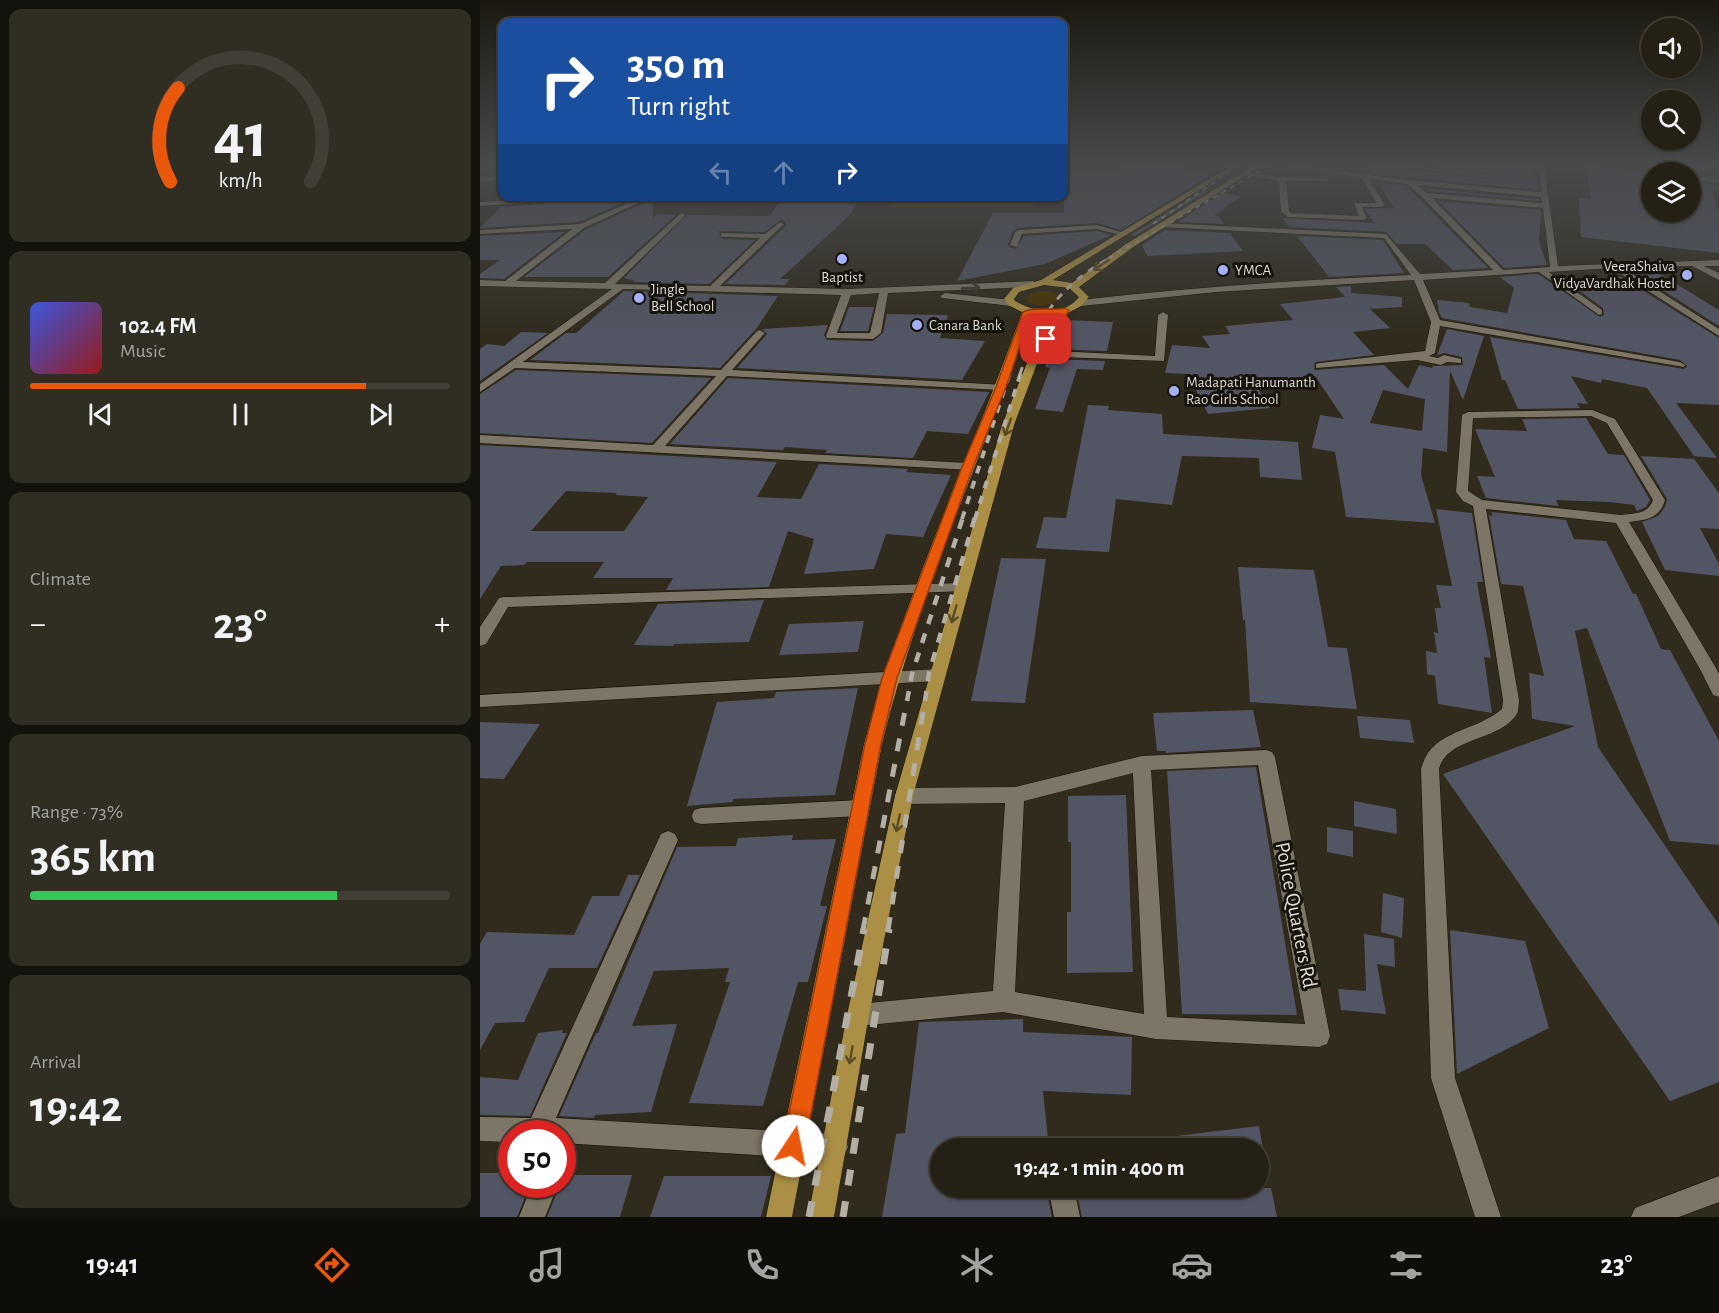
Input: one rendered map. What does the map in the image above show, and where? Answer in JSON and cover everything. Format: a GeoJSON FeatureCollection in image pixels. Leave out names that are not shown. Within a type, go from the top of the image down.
{"type":"FeatureCollection","features":[{"type":"Feature","properties":{"kind":"main road"},"geometry":{"type":"LineString","coordinates":[[1044,282],[1077,289],[1084,297],[1081,303],[1065,311],[1053,313],[1027,312],[1011,303],[1011,294],[1023,286],[1044,282],[1142,223]]}},
{"type":"Feature","properties":{"kind":"main road"},"geometry":{"type":"LineString","coordinates":[[1077,289],[1093,270],[1166,223]]}},
{"type":"Feature","properties":{"kind":"main road"},"geometry":{"type":"LineString","coordinates":[[821,1217],[858,1014],[904,796],[1002,446],[1036,353],[1065,311]]}},
{"type":"Feature","properties":{"kind":"main road"},"geometry":{"type":"LineString","coordinates":[[779,1217],[861,808],[890,678],[967,467],[1001,387],[1027,312]]}},
{"type":"Feature","properties":{"kind":"street"},"geometry":{"type":"LineString","coordinates":[[508,282],[581,226],[588,223]]}},
{"type":"Feature","properties":{"kind":"street"},"geometry":{"type":"LineString","coordinates":[[607,286],[673,223]]}},
{"type":"Feature","properties":{"kind":"street"},"geometry":{"type":"LineString","coordinates":[[1452,223],[1500,272]]}},
{"type":"Feature","properties":{"kind":"street"},"geometry":{"type":"LineString","coordinates":[[1547,223],[1554,268]]}},
{"type":"Feature","properties":{"kind":"street"},"geometry":{"type":"LineString","coordinates":[[711,290],[780,224]]}},
{"type":"Feature","properties":{"kind":"street"},"geometry":{"type":"LineString","coordinates":[[1162,225],[1386,236],[1417,277],[1436,322],[1430,353],[1417,357],[1320,366]]}},
{"type":"Feature","properties":{"kind":"street"},"geometry":{"type":"LineString","coordinates":[[480,232],[581,226]]}},
{"type":"Feature","properties":{"kind":"street"},"geometry":{"type":"LineString","coordinates":[[1014,245],[1015,230],[1097,227],[1124,234]]}},
{"type":"Feature","properties":{"kind":"street"},"geometry":{"type":"LineString","coordinates":[[724,235],[769,236]]}},
{"type":"Feature","properties":{"kind":"street"},"geometry":{"type":"LineString","coordinates":[[1695,263],[1719,277]]}},
{"type":"Feature","properties":{"kind":"street"},"geometry":{"type":"LineString","coordinates":[[1081,303],[1140,295],[1274,284],[1554,268],[1719,263]]}},
{"type":"Feature","properties":{"kind":"street"},"geometry":{"type":"LineString","coordinates":[[1615,266],[1719,333]]}},
{"type":"Feature","properties":{"kind":"street"},"geometry":{"type":"LineString","coordinates":[[1540,269],[1599,312]]}},
{"type":"Feature","properties":{"kind":"street"},"geometry":{"type":"LineString","coordinates":[[480,283],[847,292],[1033,284]]}},
{"type":"Feature","properties":{"kind":"street"},"geometry":{"type":"LineString","coordinates":[[480,389],[622,286]]}},
{"type":"Feature","properties":{"kind":"street"},"geometry":{"type":"LineString","coordinates":[[1077,289],[1140,295]]}},
{"type":"Feature","properties":{"kind":"street"},"geometry":{"type":"LineString","coordinates":[[847,292],[831,336],[873,336],[876,333],[884,291]]}},
{"type":"Feature","properties":{"kind":"street"},"geometry":{"type":"LineString","coordinates":[[912,291],[1011,303]]}},
{"type":"Feature","properties":{"kind":"street"},"geometry":{"type":"LineString","coordinates":[[1036,353],[1160,359],[1162,315]]}},
{"type":"Feature","properties":{"kind":"street"},"geometry":{"type":"LineString","coordinates":[[1436,322],[1680,365]]}},
{"type":"Feature","properties":{"kind":"street"},"geometry":{"type":"LineString","coordinates":[[656,449],[760,333]]}},
{"type":"Feature","properties":{"kind":"street"},"geometry":{"type":"LineString","coordinates":[[1417,357],[1441,362],[1444,358],[1457,361]]}},
{"type":"Feature","properties":{"kind":"street"},"geometry":{"type":"LineString","coordinates":[[511,365],[1001,387]]}},
{"type":"Feature","properties":{"kind":"street"},"geometry":{"type":"LineString","coordinates":[[1592,413],[1611,421],[1659,500],[1656,510],[1646,516],[1621,519],[1479,504],[1468,498],[1462,492],[1468,415],[1592,413]]}},
{"type":"Feature","properties":{"kind":"street"},"geometry":{"type":"LineString","coordinates":[[480,440],[967,467]]}},
{"type":"Feature","properties":{"kind":"street"},"geometry":{"type":"LineString","coordinates":[[1479,504],[1511,700],[1510,712],[1496,724],[1444,746],[1432,756],[1430,769],[1443,1078],[1488,1217]]}},
{"type":"Feature","properties":{"kind":"street"},"geometry":{"type":"LineString","coordinates":[[1621,519],[1714,668],[1719,691]]}},
{"type":"Feature","properties":{"kind":"street"},"geometry":{"type":"LineString","coordinates":[[480,640],[504,602],[962,588]]}},
{"type":"Feature","properties":{"kind":"street"},"geometry":{"type":"LineString","coordinates":[[480,701],[937,675]]}},
{"type":"Feature","properties":{"kind":"street","name":"Police Quarters Rd"},"geometry":{"type":"LineString","coordinates":[[858,1014],[1003,1001],[1156,1029],[1319,1036],[1266,757],[1142,763],[1015,795],[904,796]]}},
{"type":"Feature","properties":{"kind":"street"},"geometry":{"type":"LineString","coordinates":[[1142,763],[1156,1029]]}},
{"type":"Feature","properties":{"kind":"street"},"geometry":{"type":"LineString","coordinates":[[1003,1001],[1015,795]]}},
{"type":"Feature","properties":{"kind":"street"},"geometry":{"type":"LineString","coordinates":[[701,816],[861,808]]}},
{"type":"Feature","properties":{"kind":"street"},"geometry":{"type":"LineString","coordinates":[[542,1120],[668,840]]}},
{"type":"Feature","properties":{"kind":"street"},"geometry":{"type":"LineString","coordinates":[[480,1129],[498,1129]]}},
{"type":"Feature","properties":{"kind":"street"},"geometry":{"type":"LineString","coordinates":[[576,1138],[835,1147]]}},
{"type":"Feature","properties":{"kind":"street"},"geometry":{"type":"LineString","coordinates":[[1644,1217],[1719,1189]]}},
{"type":"Feature","properties":{"kind":"street"},"geometry":{"type":"LineString","coordinates":[[532,1217],[540,1198]]}},
{"type":"Feature","properties":{"kind":"street"},"geometry":{"type":"LineString","coordinates":[[1063,1198],[1067,1217]]}},
{"type":"Feature","properties":{"kind":"shaded area"},"geometry":{"type":"Polygon","coordinates":[[[1053,292],[1060,296],[1059,300],[1042,305],[1033,304],[1025,299],[1031,293],[1053,292]]]}},
{"type":"Feature","properties":{"kind":"building"},"geometry":{"type":"Polygon","coordinates":[[[485,223],[566,223],[480,228],[485,223]]]}},
{"type":"Feature","properties":{"kind":"building"},"geometry":{"type":"Polygon","coordinates":[[[601,223],[667,223],[608,277],[524,277],[585,230],[601,223]]]}},
{"type":"Feature","properties":{"kind":"building"},"geometry":{"type":"Polygon","coordinates":[[[679,223],[777,223],[764,232],[719,231],[721,239],[755,240],[709,284],[633,282],[635,281],[624,278],[679,223]]]}},
{"type":"Feature","properties":{"kind":"building"},"geometry":{"type":"Polygon","coordinates":[[[785,223],[842,223],[780,279],[790,279],[785,285],[725,284],[786,226],[785,223]]]}},
{"type":"Feature","properties":{"kind":"building"},"geometry":{"type":"Polygon","coordinates":[[[988,223],[1133,223],[1121,230],[1097,223],[1018,228],[1013,231],[1008,244],[1009,247],[1016,249],[1024,236],[1097,231],[1111,235],[1045,264],[957,281],[988,223]]]}},
{"type":"Feature","properties":{"kind":"building"},"geometry":{"type":"Polygon","coordinates":[[[1151,223],[1156,223],[1135,236],[1131,235],[1151,223]]]}},
{"type":"Feature","properties":{"kind":"building"},"geometry":{"type":"Polygon","coordinates":[[[1286,223],[1443,223],[1488,268],[1453,270],[1425,244],[1397,244],[1386,232],[1289,227],[1286,223]]]}},
{"type":"Feature","properties":{"kind":"building"},"geometry":{"type":"Polygon","coordinates":[[[1459,223],[1540,223],[1539,242],[1547,265],[1504,268],[1459,223]]]}},
{"type":"Feature","properties":{"kind":"building"},"geometry":{"type":"Polygon","coordinates":[[[1580,223],[1719,223],[1719,253],[1581,237],[1580,223]]]}},
{"type":"Feature","properties":{"kind":"building"},"geometry":{"type":"Polygon","coordinates":[[[1165,230],[1230,233],[1243,251],[1147,256],[1142,245],[1165,230]]]}},
{"type":"Feature","properties":{"kind":"building"},"geometry":{"type":"Polygon","coordinates":[[[565,232],[504,279],[480,278],[480,274],[500,260],[480,260],[480,236],[565,232]]]}},
{"type":"Feature","properties":{"kind":"building"},"geometry":{"type":"Polygon","coordinates":[[[1297,236],[1383,240],[1404,273],[1329,277],[1297,236]]]}},
{"type":"Feature","properties":{"kind":"building"},"geometry":{"type":"Polygon","coordinates":[[[1538,274],[1600,317],[1604,315],[1603,308],[1565,280],[1621,277],[1719,338],[1719,405],[1676,403],[1717,458],[1694,456],[1647,388],[1602,379],[1601,383],[1571,376],[1588,404],[1577,403],[1580,408],[1518,409],[1505,380],[1502,380],[1490,337],[1684,369],[1687,366],[1680,360],[1442,318],[1439,312],[1437,300],[1469,303],[1470,307],[1507,313],[1514,288],[1500,277],[1538,274]]]}},
{"type":"Feature","properties":{"kind":"building"},"geometry":{"type":"Polygon","coordinates":[[[1660,274],[1719,310],[1719,326],[1639,275],[1660,274]]]}},
{"type":"Feature","properties":{"kind":"building"},"geometry":{"type":"Polygon","coordinates":[[[1351,286],[1351,293],[1402,297],[1402,307],[1370,309],[1390,328],[1353,332],[1374,355],[1315,362],[1314,370],[1384,365],[1408,389],[1419,365],[1432,368],[1433,366],[1463,365],[1462,357],[1445,353],[1437,355],[1447,329],[1484,336],[1463,400],[1450,371],[1447,452],[1423,448],[1421,475],[1435,523],[1346,517],[1335,452],[1312,448],[1320,415],[1344,419],[1315,376],[1254,382],[1270,408],[1208,414],[1188,374],[1165,373],[1172,345],[1210,348],[1202,336],[1230,334],[1225,326],[1293,320],[1280,304],[1345,297],[1336,287],[1351,286]],[[1383,390],[1370,423],[1422,431],[1425,399],[1383,390]]]}},
{"type":"Feature","properties":{"kind":"building"},"geometry":{"type":"Polygon","coordinates":[[[624,291],[778,296],[756,329],[720,368],[530,360],[566,333],[576,333],[624,291]]]}},
{"type":"Feature","properties":{"kind":"building"},"geometry":{"type":"Polygon","coordinates":[[[849,307],[874,307],[868,331],[840,331],[849,307]]]}},
{"type":"Feature","properties":{"kind":"building"},"geometry":{"type":"Polygon","coordinates":[[[887,314],[948,315],[940,338],[985,341],[962,380],[737,368],[767,334],[762,329],[828,325],[824,335],[827,340],[873,341],[883,333],[887,314]]]}},
{"type":"Feature","properties":{"kind":"building"},"geometry":{"type":"Polygon","coordinates":[[[1066,320],[1113,322],[1107,351],[1051,349],[1056,334],[1066,320]]]}},
{"type":"Feature","properties":{"kind":"building"},"geometry":{"type":"Polygon","coordinates":[[[521,332],[548,333],[480,381],[480,349],[487,344],[504,346],[521,332]]]}},
{"type":"Feature","properties":{"kind":"building"},"geometry":{"type":"Polygon","coordinates":[[[1048,359],[1105,361],[1103,370],[1077,369],[1063,412],[1035,409],[1050,368],[1045,367],[1048,359]]]}},
{"type":"Feature","properties":{"kind":"building"},"geometry":{"type":"Polygon","coordinates":[[[516,370],[711,378],[652,443],[480,433],[480,394],[516,370]]]}},
{"type":"Feature","properties":{"kind":"building"},"geometry":{"type":"Polygon","coordinates":[[[728,378],[989,392],[968,434],[927,431],[913,458],[825,453],[827,450],[785,447],[783,450],[670,444],[728,378]]]}},
{"type":"Feature","properties":{"kind":"building"},"geometry":{"type":"Polygon","coordinates":[[[1088,405],[1109,406],[1108,410],[1162,414],[1163,434],[1298,442],[1302,480],[1260,477],[1259,458],[1182,456],[1172,505],[1116,499],[1109,552],[1036,548],[1044,517],[1066,518],[1088,405]]]}},
{"type":"Feature","properties":{"kind":"building"},"geometry":{"type":"Polygon","coordinates":[[[1586,418],[1608,454],[1624,455],[1650,500],[1646,507],[1637,511],[1634,505],[1609,502],[1556,500],[1559,506],[1486,498],[1477,476],[1495,477],[1475,429],[1527,431],[1522,419],[1586,418]]]}},
{"type":"Feature","properties":{"kind":"building"},"geometry":{"type":"Polygon","coordinates":[[[480,445],[777,462],[757,497],[801,499],[819,464],[908,469],[906,472],[951,475],[923,537],[886,534],[874,569],[804,574],[814,539],[788,531],[769,587],[666,590],[673,578],[593,578],[604,562],[527,562],[524,565],[501,566],[480,599],[480,445]],[[566,491],[531,531],[624,531],[648,497],[615,495],[617,493],[566,491]]]}},
{"type":"Feature","properties":{"kind":"building"},"geometry":{"type":"Polygon","coordinates":[[[1641,456],[1694,459],[1719,493],[1719,529],[1700,528],[1719,564],[1719,576],[1665,570],[1642,522],[1658,516],[1665,507],[1667,499],[1641,456]]]}},
{"type":"Feature","properties":{"kind":"building"},"geometry":{"type":"Polygon","coordinates":[[[1436,509],[1472,513],[1483,582],[1477,582],[1491,658],[1484,657],[1492,713],[1438,704],[1435,676],[1427,674],[1426,651],[1437,653],[1434,632],[1438,633],[1435,608],[1441,608],[1436,585],[1452,586],[1436,509]]]}},
{"type":"Feature","properties":{"kind":"building"},"geometry":{"type":"Polygon","coordinates":[[[1491,512],[1566,520],[1574,539],[1606,541],[1633,594],[1636,594],[1661,649],[1670,650],[1719,741],[1719,845],[1670,841],[1587,628],[1575,631],[1598,747],[1719,925],[1719,1082],[1670,1101],[1443,774],[1575,726],[1532,719],[1529,673],[1544,676],[1523,586],[1501,584],[1489,515],[1493,516],[1491,512]]]}},
{"type":"Feature","properties":{"kind":"building"},"geometry":{"type":"Polygon","coordinates":[[[1001,558],[1046,559],[1025,703],[971,701],[1001,558]]]}},
{"type":"Feature","properties":{"kind":"building"},"geometry":{"type":"Polygon","coordinates":[[[1238,567],[1314,570],[1328,647],[1347,648],[1357,709],[1250,702],[1245,620],[1243,620],[1238,567]]]}},
{"type":"Feature","properties":{"kind":"building"},"geometry":{"type":"Polygon","coordinates":[[[764,600],[749,642],[674,644],[673,646],[634,645],[658,604],[764,600]]]}},
{"type":"Feature","properties":{"kind":"building"},"geometry":{"type":"Polygon","coordinates":[[[864,621],[858,652],[779,655],[789,624],[864,621]]]}},
{"type":"Feature","properties":{"kind":"building"},"geometry":{"type":"Polygon","coordinates":[[[858,688],[835,795],[733,799],[733,802],[687,806],[717,702],[774,698],[776,692],[858,688]]]}},
{"type":"Feature","properties":{"kind":"building"},"geometry":{"type":"Polygon","coordinates":[[[1253,710],[1261,747],[1166,753],[1166,751],[1157,751],[1153,713],[1253,710]]]}},
{"type":"Feature","properties":{"kind":"building"},"geometry":{"type":"Polygon","coordinates":[[[1357,716],[1410,720],[1414,743],[1360,738],[1357,716]]]}},
{"type":"Feature","properties":{"kind":"building"},"geometry":{"type":"Polygon","coordinates":[[[480,722],[540,724],[504,779],[480,778],[480,722]]]}},
{"type":"Feature","properties":{"kind":"building"},"geometry":{"type":"Polygon","coordinates":[[[1256,767],[1297,1015],[1182,1014],[1167,771],[1256,767]]]}},
{"type":"Feature","properties":{"kind":"building"},"geometry":{"type":"Polygon","coordinates":[[[1126,795],[1133,972],[1067,973],[1067,912],[1071,912],[1071,842],[1068,842],[1068,796],[1126,795]]]}},
{"type":"Feature","properties":{"kind":"building"},"geometry":{"type":"Polygon","coordinates":[[[1354,801],[1396,809],[1397,834],[1354,826],[1354,801]]]}},
{"type":"Feature","properties":{"kind":"building"},"geometry":{"type":"Polygon","coordinates":[[[1327,827],[1353,831],[1353,857],[1327,852],[1327,827]]]}},
{"type":"Feature","properties":{"kind":"building"},"geometry":{"type":"Polygon","coordinates":[[[793,835],[792,840],[836,839],[820,906],[827,906],[808,982],[798,982],[763,1106],[689,1103],[730,982],[725,982],[729,968],[654,971],[632,1026],[677,1024],[651,1112],[595,1115],[594,1118],[559,1116],[596,1033],[598,1033],[677,847],[736,846],[738,838],[793,835]]]}},
{"type":"Feature","properties":{"kind":"building"},"geometry":{"type":"Polygon","coordinates":[[[628,875],[640,875],[597,968],[549,968],[524,1022],[495,1023],[480,1050],[480,944],[487,932],[574,935],[592,896],[619,896],[628,875]]]}},
{"type":"Feature","properties":{"kind":"building"},"geometry":{"type":"Polygon","coordinates":[[[1383,893],[1404,898],[1402,938],[1381,932],[1383,893]]]}},
{"type":"Feature","properties":{"kind":"building"},"geometry":{"type":"Polygon","coordinates":[[[1450,930],[1525,941],[1549,1028],[1457,1074],[1450,930]]]}},
{"type":"Feature","properties":{"kind":"building"},"geometry":{"type":"Polygon","coordinates":[[[1364,934],[1394,939],[1395,967],[1377,964],[1386,1014],[1341,1010],[1338,989],[1366,991],[1364,934]]]}},
{"type":"Feature","properties":{"kind":"building"},"geometry":{"type":"Polygon","coordinates":[[[1023,1019],[1023,1032],[1132,1037],[1131,1095],[1043,1091],[1048,1138],[930,1138],[930,1198],[1048,1198],[1052,1217],[882,1217],[896,1134],[905,1133],[919,1022],[1023,1019]]]}},
{"type":"Feature","properties":{"kind":"building"},"geometry":{"type":"Polygon","coordinates":[[[563,1030],[562,1033],[567,1033],[530,1116],[480,1115],[480,1077],[518,1080],[538,1033],[563,1030]]]}},
{"type":"Feature","properties":{"kind":"building"},"geometry":{"type":"Polygon","coordinates":[[[1259,1126],[1261,1138],[1159,1138],[1259,1126]]]}},
{"type":"Feature","properties":{"kind":"building"},"geometry":{"type":"Polygon","coordinates":[[[480,1173],[498,1173],[498,1198],[525,1198],[517,1217],[480,1217],[480,1173]]]}},
{"type":"Feature","properties":{"kind":"building"},"geometry":{"type":"Polygon","coordinates":[[[576,1175],[632,1175],[620,1217],[547,1217],[555,1198],[576,1198],[576,1175]]]}},
{"type":"Feature","properties":{"kind":"building"},"geometry":{"type":"Polygon","coordinates":[[[664,1176],[771,1176],[761,1217],[650,1217],[664,1176]]]}},
{"type":"Feature","properties":{"kind":"building"},"geometry":{"type":"Polygon","coordinates":[[[1269,1188],[1271,1188],[1277,1217],[1082,1217],[1078,1198],[1269,1198],[1269,1188]]]}},
{"type":"Feature","properties":{"kind":"railway"},"geometry":{"type":"LineString","coordinates":[[1109,258],[1170,223]]}},
{"type":"Feature","properties":{"kind":"railway"},"geometry":{"type":"LineString","coordinates":[[1020,374],[1035,336],[1052,305],[1077,280],[1111,257]]}},
{"type":"Feature","properties":{"kind":"railway"},"geometry":{"type":"LineString","coordinates":[[1009,374],[1021,338],[1033,320]]}},
{"type":"Feature","properties":{"kind":"railway"},"geometry":{"type":"LineString","coordinates":[[962,519],[1010,372]]}},
{"type":"Feature","properties":{"kind":"railway"},"geometry":{"type":"LineString","coordinates":[[975,519],[1021,372]]}},
{"type":"Feature","properties":{"kind":"railway"},"geometry":{"type":"LineString","coordinates":[[907,701],[912,674],[963,517]]}},
{"type":"Feature","properties":{"kind":"railway"},"geometry":{"type":"LineString","coordinates":[[925,701],[929,673],[975,517]]}},
{"type":"Feature","properties":{"kind":"railway"},"geometry":{"type":"LineString","coordinates":[[863,930],[907,700]]}},
{"type":"Feature","properties":{"kind":"railway"},"geometry":{"type":"LineString","coordinates":[[888,930],[925,700]]}},
{"type":"Feature","properties":{"kind":"railway"},"geometry":{"type":"LineString","coordinates":[[809,1217],[864,929]]}},
{"type":"Feature","properties":{"kind":"railway"},"geometry":{"type":"LineString","coordinates":[[843,1217],[889,929]]}},
{"type":"Feature","properties":{"kind":"place","name":"Baptist"},"geometry":{"type":"Point","coordinates":[842,259]}},
{"type":"Feature","properties":{"kind":"place","name":"YMCA"},"geometry":{"type":"Point","coordinates":[1223,270]}},
{"type":"Feature","properties":{"kind":"place","name":"VeeraShaiva VidyaVardhak Hostel"},"geometry":{"type":"Point","coordinates":[1687,275]}},
{"type":"Feature","properties":{"kind":"place","name":"Jingle Bell School"},"geometry":{"type":"Point","coordinates":[639,298]}},
{"type":"Feature","properties":{"kind":"place","name":"Canara Bank"},"geometry":{"type":"Point","coordinates":[917,325]}},
{"type":"Feature","properties":{"kind":"place","name":"Madapati Hanumanth Rao Girls School"},"geometry":{"type":"Point","coordinates":[1174,391]}},
{"type":"Feature","properties":{"kind":"route"},"geometry":{"type":"LineString","coordinates":[[793,1146],[873,744],[890,678],[967,467],[1001,387],[1027,312],[1065,311],[1046,339]]}}]}
